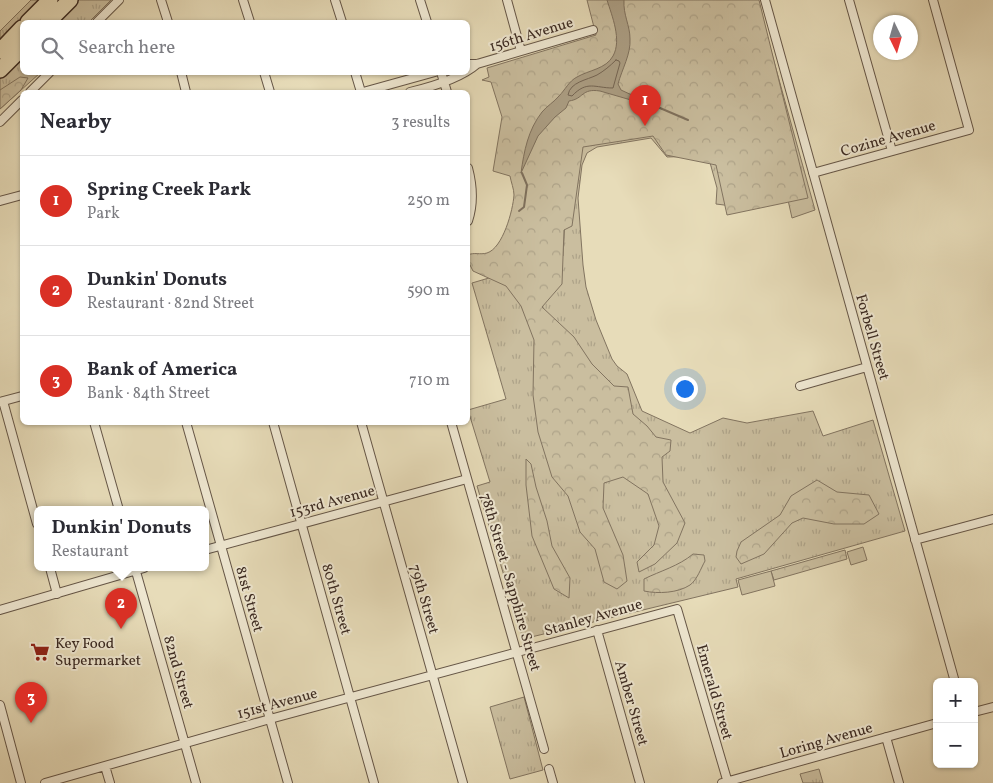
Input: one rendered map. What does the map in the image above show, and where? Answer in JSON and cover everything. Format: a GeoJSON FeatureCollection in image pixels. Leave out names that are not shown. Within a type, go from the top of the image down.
{"type":"FeatureCollection","features":[{"type":"Feature","properties":{"kind":"highway"},"geometry":{"type":"LineString","coordinates":[[30,20],[50,0]]}},
{"type":"Feature","properties":{"kind":"highway"},"geometry":{"type":"LineString","coordinates":[[50,20],[70,0]]}},
{"type":"Feature","properties":{"kind":"highway"},"geometry":{"type":"LineString","coordinates":[[0,51],[20,30]]}},
{"type":"Feature","properties":{"kind":"highway"},"geometry":{"type":"LineString","coordinates":[[0,70],[20,50]]}},
{"type":"Feature","properties":{"kind":"street"},"geometry":{"type":"LineString","coordinates":[[99,20],[118,0]]}},
{"type":"Feature","properties":{"kind":"street"},"geometry":{"type":"LineString","coordinates":[[162,0],[167,20]]}},
{"type":"Feature","properties":{"kind":"street"},"geometry":{"type":"LineString","coordinates":[[243,0],[249,20]]}},
{"type":"Feature","properties":{"kind":"street"},"geometry":{"type":"LineString","coordinates":[[335,0],[341,20]]}},
{"type":"Feature","properties":{"kind":"street"},"geometry":{"type":"LineString","coordinates":[[420,0],[426,20]]}},
{"type":"Feature","properties":{"kind":"street"},"geometry":{"type":"LineString","coordinates":[[507,0],[521,51]]}},
{"type":"Feature","properties":{"kind":"street","name":"Forbell Street"},"geometry":{"type":"LineString","coordinates":[[765,0],[954,678]]}},
{"type":"Feature","properties":{"kind":"street"},"geometry":{"type":"LineString","coordinates":[[850,0],[892,152]]}},
{"type":"Feature","properties":{"kind":"street","name":"Cozine Avenue"},"geometry":{"type":"LineString","coordinates":[[813,173],[970,130],[933,0]]}},
{"type":"Feature","properties":{"kind":"street","name":"156th Avenue"},"geometry":{"type":"LineString","coordinates":[[470,64],[477,64],[592,30]]}},
{"type":"Feature","properties":{"kind":"street","name":"156th Avenue"},"geometry":{"type":"LineString","coordinates":[[470,70],[477,64]]}},
{"type":"Feature","properties":{"kind":"street"},"geometry":{"type":"LineString","coordinates":[[32,90],[47,75]]}},
{"type":"Feature","properties":{"kind":"street"},"geometry":{"type":"LineString","coordinates":[[182,75],[186,90]]}},
{"type":"Feature","properties":{"kind":"street"},"geometry":{"type":"LineString","coordinates":[[265,75],[269,90]]}},
{"type":"Feature","properties":{"kind":"street"},"geometry":{"type":"LineString","coordinates":[[356,75],[361,90]]}},
{"type":"Feature","properties":{"kind":"street"},"geometry":{"type":"LineString","coordinates":[[369,90],[424,75]]}},
{"type":"Feature","properties":{"kind":"street"},"geometry":{"type":"LineString","coordinates":[[442,75],[446,90]]}},
{"type":"Feature","properties":{"kind":"street","name":"156th Avenue"},"geometry":{"type":"LineString","coordinates":[[417,90],[461,75]]}},
{"type":"Feature","properties":{"kind":"street"},"geometry":{"type":"LineString","coordinates":[[0,122],[20,102]]}},
{"type":"Feature","properties":{"kind":"street"},"geometry":{"type":"LineString","coordinates":[[470,176],[472,185],[472,210],[470,216]]}},
{"type":"Feature","properties":{"kind":"street"},"geometry":{"type":"LineString","coordinates":[[0,201],[20,195]]}},
{"type":"Feature","properties":{"kind":"street"},"geometry":{"type":"LineString","coordinates":[[800,386],[867,367]]}},
{"type":"Feature","properties":{"kind":"street"},"geometry":{"type":"LineString","coordinates":[[20,396],[2,401],[34,513]]}},
{"type":"Feature","properties":{"kind":"street"},"geometry":{"type":"LineString","coordinates":[[95,425],[118,506]]}},
{"type":"Feature","properties":{"kind":"street","name":"81st Street"},"geometry":{"type":"LineString","coordinates":[[187,425],[288,783]]}},
{"type":"Feature","properties":{"kind":"street","name":"80th Street"},"geometry":{"type":"LineString","coordinates":[[274,425],[374,783]]}},
{"type":"Feature","properties":{"kind":"street","name":"79th Street"},"geometry":{"type":"LineString","coordinates":[[362,425],[463,783]]}},
{"type":"Feature","properties":{"kind":"street","name":"78th Street - Sapphire Street"},"geometry":{"type":"LineString","coordinates":[[452,425],[544,749]]}},
{"type":"Feature","properties":{"kind":"street","name":"153rd Avenue"},"geometry":{"type":"LineString","coordinates":[[209,549],[467,479]]}},
{"type":"Feature","properties":{"kind":"street"},"geometry":{"type":"LineString","coordinates":[[915,540],[993,519]]}},
{"type":"Feature","properties":{"kind":"street"},"geometry":{"type":"LineString","coordinates":[[51,571],[57,594]]}},
{"type":"Feature","properties":{"kind":"street"},"geometry":{"type":"LineString","coordinates":[[0,610],[129,571]]}},
{"type":"Feature","properties":{"kind":"street","name":"82nd Street"},"geometry":{"type":"LineString","coordinates":[[136,571],[196,783]]}},
{"type":"Feature","properties":{"kind":"street","name":"Stanley Avenue"},"geometry":{"type":"LineString","coordinates":[[517,653],[677,609]]}},
{"type":"Feature","properties":{"kind":"street","name":"Emerald Street"},"geometry":{"type":"LineString","coordinates":[[677,609],[726,783]]}},
{"type":"Feature","properties":{"kind":"street","name":"Amber Street"},"geometry":{"type":"LineString","coordinates":[[597,630],[640,783]]}},
{"type":"Feature","properties":{"kind":"street","name":"151st Avenue"},"geometry":{"type":"LineString","coordinates":[[45,783],[270,719],[517,653]]}},
{"type":"Feature","properties":{"kind":"street"},"geometry":{"type":"LineString","coordinates":[[0,705],[21,783]]}},
{"type":"Feature","properties":{"kind":"street"},"geometry":{"type":"LineString","coordinates":[[978,711],[993,707]]}},
{"type":"Feature","properties":{"kind":"street","name":"Loring Avenue"},"geometry":{"type":"LineString","coordinates":[[726,783],[933,724]]}},
{"type":"Feature","properties":{"kind":"street"},"geometry":{"type":"LineString","coordinates":[[886,737],[899,783]]}},
{"type":"Feature","properties":{"kind":"street"},"geometry":{"type":"LineString","coordinates":[[105,766],[110,783]]}},
{"type":"Feature","properties":{"kind":"street"},"geometry":{"type":"LineString","coordinates":[[549,769],[553,783]]}},
{"type":"Feature","properties":{"kind":"green space"},"geometry":{"type":"Polygon","coordinates":[[[31,0],[41,0],[0,43],[0,31],[31,0]]]}},
{"type":"Feature","properties":{"kind":"green space"},"geometry":{"type":"Polygon","coordinates":[[[79,0],[111,0],[91,20],[58,20],[79,0]]]}},
{"type":"Feature","properties":{"kind":"green space"},"geometry":{"type":"Polygon","coordinates":[[[587,0],[759,0],[808,198],[727,215],[716,165],[666,155],[653,136],[583,147],[572,226],[564,230],[562,284],[542,307],[574,337],[592,364],[614,386],[628,387],[633,414],[656,437],[671,440],[670,451],[662,457],[663,482],[685,523],[677,543],[655,564],[639,572],[637,562],[654,545],[659,526],[648,494],[623,477],[604,483],[603,508],[623,555],[627,581],[617,589],[604,582],[595,549],[580,532],[568,496],[552,477],[538,432],[533,395],[534,340],[521,306],[506,286],[473,271],[470,265],[470,255],[487,253],[498,244],[512,210],[514,195],[510,176],[493,171],[502,117],[491,82],[482,80],[489,77],[487,68],[596,35],[587,0]]]}},
{"type":"Feature","properties":{"kind":"green space"},"geometry":{"type":"Polygon","coordinates":[[[757,0],[815,210],[792,218],[788,200],[690,96],[732,206],[716,204],[717,188],[709,159],[699,156],[667,157],[651,138],[597,147],[587,153],[582,165],[578,198],[586,287],[596,320],[612,359],[627,374],[642,411],[690,433],[723,418],[747,423],[813,411],[823,436],[873,420],[905,531],[736,579],[738,587],[523,639],[477,486],[490,482],[470,417],[470,409],[506,399],[472,283],[563,256],[567,141],[757,0]]]}},
{"type":"Feature","properties":{"kind":"green space"},"geometry":{"type":"Polygon","coordinates":[[[20,57],[20,75],[38,75],[0,109],[0,77],[20,57]]]}},
{"type":"Feature","properties":{"kind":"green space"},"geometry":{"type":"Polygon","coordinates":[[[20,77],[28,78],[21,90],[0,109],[0,90],[20,77]]]}},
{"type":"Feature","properties":{"kind":"green space"},"geometry":{"type":"Polygon","coordinates":[[[526,459],[531,464],[552,546],[570,578],[569,598],[554,589],[532,536],[526,485],[526,459]]]}},
{"type":"Feature","properties":{"kind":"green space"},"geometry":{"type":"Polygon","coordinates":[[[817,480],[837,492],[869,495],[879,514],[864,524],[834,524],[803,518],[792,523],[764,554],[741,564],[736,557],[741,542],[780,515],[791,496],[817,480]]]}},
{"type":"Feature","properties":{"kind":"green space"},"geometry":{"type":"Polygon","coordinates":[[[863,547],[867,560],[851,565],[847,552],[863,547]]]}},
{"type":"Feature","properties":{"kind":"green space"},"geometry":{"type":"Polygon","coordinates":[[[845,550],[847,559],[774,580],[771,571],[845,550]]]}},
{"type":"Feature","properties":{"kind":"green space"},"geometry":{"type":"Polygon","coordinates":[[[693,554],[704,555],[705,561],[697,577],[690,585],[680,590],[668,592],[644,591],[644,579],[676,565],[693,554]]]}},
{"type":"Feature","properties":{"kind":"green space"},"geometry":{"type":"Polygon","coordinates":[[[771,571],[775,586],[742,595],[738,580],[771,571]]]}},
{"type":"Feature","properties":{"kind":"green space"},"geometry":{"type":"Polygon","coordinates":[[[524,697],[543,770],[510,779],[490,707],[524,697]]]}},
{"type":"Feature","properties":{"kind":"green space"},"geometry":{"type":"Polygon","coordinates":[[[819,769],[823,783],[803,783],[800,774],[819,769]]]}},
{"type":"Feature","properties":{"kind":"water"},"geometry":{"type":"Polygon","coordinates":[[[607,0],[624,0],[630,34],[629,50],[618,84],[621,90],[662,109],[600,91],[586,92],[578,98],[569,101],[566,108],[538,136],[521,173],[527,141],[533,126],[542,112],[569,83],[582,75],[602,67],[610,60],[616,50],[616,35],[607,0]]]}},
{"type":"Feature","properties":{"kind":"waterway"},"geometry":{"type":"LineString","coordinates":[[660,108],[688,120]]}},
{"type":"Feature","properties":{"kind":"waterway"},"geometry":{"type":"LineString","coordinates":[[519,211],[524,207],[527,185],[522,173]]}},
{"type":"Feature","properties":{"kind":"place","name":"Spring Creek Park"},"geometry":{"type":"Point","coordinates":[645,126]}},
{"type":"Feature","properties":{"kind":"place","name":"Dunkin' Donuts"},"geometry":{"type":"Point","coordinates":[121,629]}},
{"type":"Feature","properties":{"kind":"place","name":"Key Food Supermarket"},"geometry":{"type":"Point","coordinates":[40,652]}},
{"type":"Feature","properties":{"kind":"place","name":"Bank of America"},"geometry":{"type":"Point","coordinates":[31,723]}}]}
